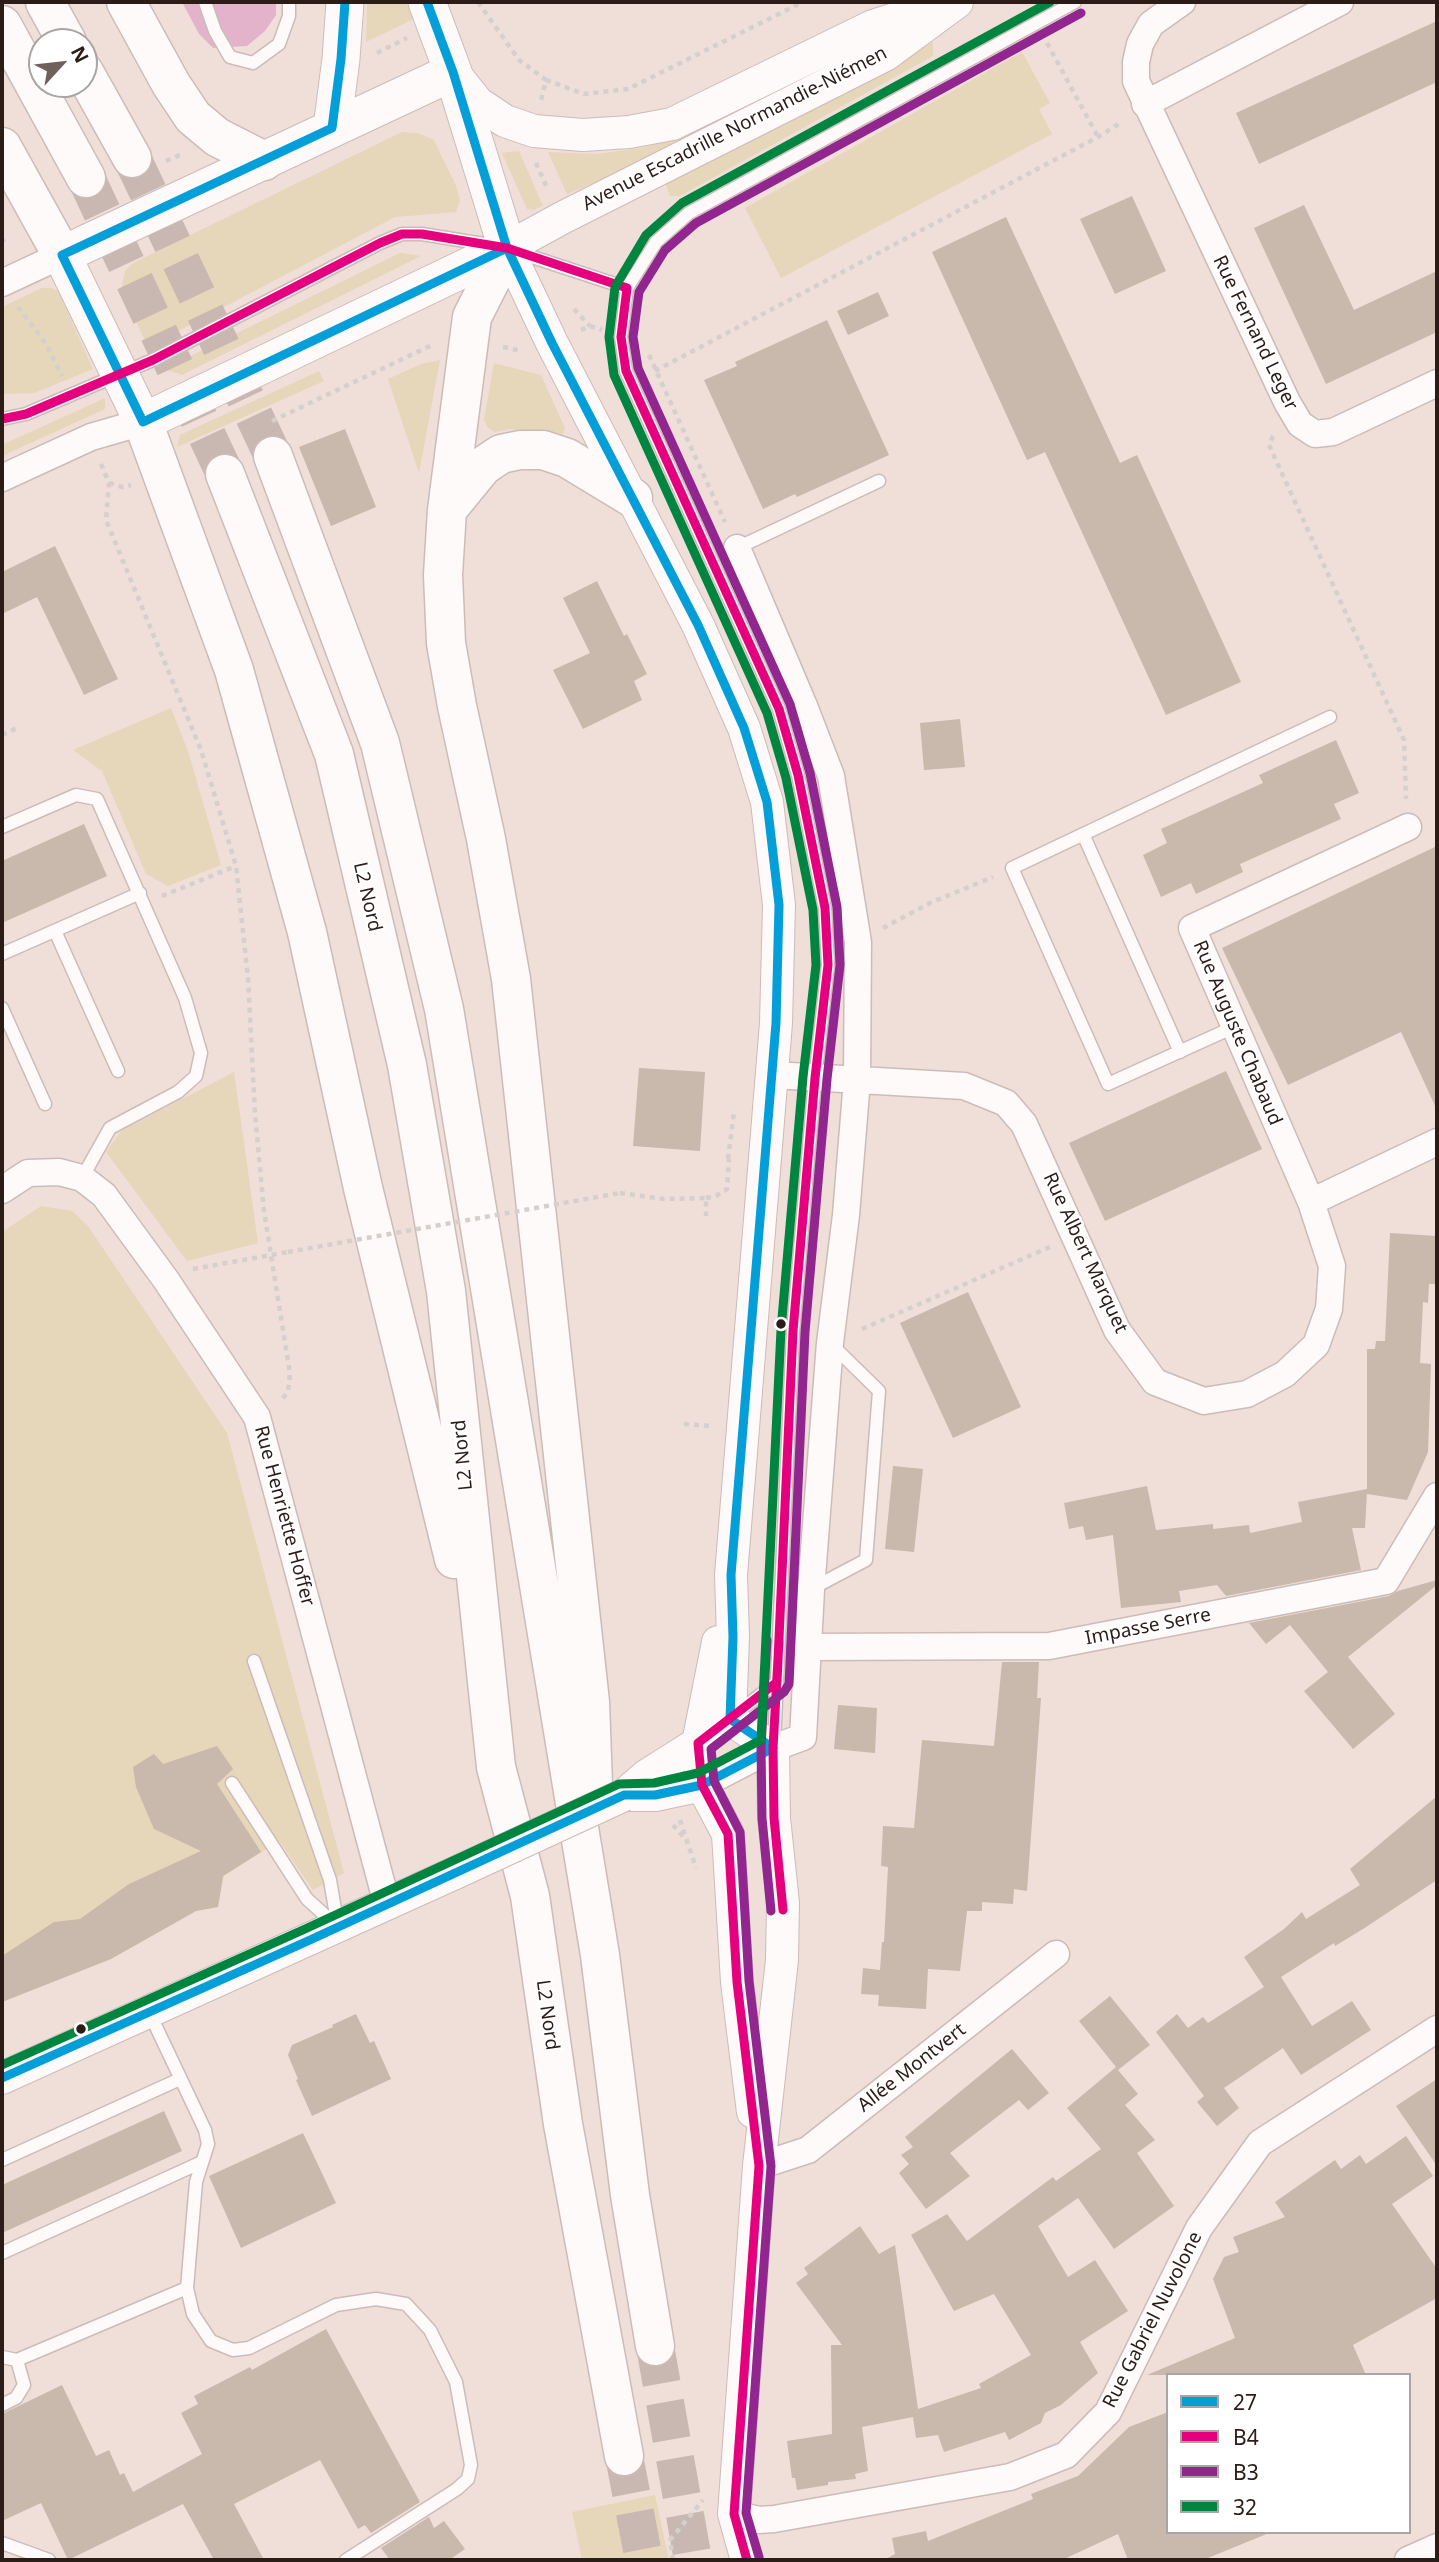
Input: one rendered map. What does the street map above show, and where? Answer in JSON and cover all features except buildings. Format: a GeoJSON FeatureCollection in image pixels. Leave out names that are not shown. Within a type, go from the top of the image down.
{"type":"FeatureCollection","features":[{"type":"Feature","properties":{"kind":"highway"},"geometry":{"type":"LineString","coordinates":[[45,2],[59,28]]}},
{"type":"Feature","properties":{"kind":"highway"},"geometry":{"type":"LineString","coordinates":[[126,2],[171,84],[193,117],[217,137],[264,161]]}},
{"type":"Feature","properties":{"kind":"highway"},"geometry":{"type":"LineString","coordinates":[[2,25],[86,178]]}},
{"type":"Feature","properties":{"kind":"highway"},"geometry":{"type":"LineString","coordinates":[[98,97],[132,158]]}},
{"type":"Feature","properties":{"kind":"highway"},"geometry":{"type":"LineString","coordinates":[[2,148],[62,255]]}},
{"type":"Feature","properties":{"kind":"highway"},"geometry":{"type":"LineString","coordinates":[[508,248],[472,317],[447,510],[443,575],[446,643],[511,979],[590,1702],[600,1955]]}},
{"type":"Feature","properties":{"kind":"highway"},"geometry":{"type":"LineString","coordinates":[[143,422],[234,670],[307,932],[367,1201],[472,1633],[496,1767]]}},
{"type":"Feature","properties":{"kind":"highway"},"geometry":{"type":"LineString","coordinates":[[270,439],[380,743],[444,1009],[600,1955],[630,2195],[655,2346]]}},
{"type":"Feature","properties":{"kind":"highway"},"geometry":{"type":"LineString","coordinates":[[447,510],[483,466],[501,454],[520,450],[543,450],[566,458],[633,498]]}},
{"type":"Feature","properties":{"kind":"highway","name":"L2 Nord"},"geometry":{"type":"LineString","coordinates":[[225,474],[334,754],[407,1065],[446,1291],[496,1767],[530,1896],[563,2124],[624,2456]]}},
{"type":"Feature","properties":{"kind":"main road"},"geometry":{"type":"LineString","coordinates":[[332,128],[345,2]]}},
{"type":"Feature","properties":{"kind":"main road"},"geometry":{"type":"LineString","coordinates":[[426,2],[453,72],[508,248],[143,422],[62,255],[453,72]]}},
{"type":"Feature","properties":{"kind":"street","name":"Avenue Escadrille Normandie-Niémen"},"geometry":{"type":"LineString","coordinates":[[453,72],[478,103],[505,121],[534,131],[583,135],[629,132],[672,124],[873,26],[950,2]]}},
{"type":"Feature","properties":{"kind":"street","name":"Avenue Escadrille Normandie-Niémen"},"geometry":{"type":"LineString","coordinates":[[508,248],[885,55],[957,2]]}},
{"type":"Feature","properties":{"kind":"street","name":"Rue Fernand Leger"},"geometry":{"type":"LineString","coordinates":[[1182,2],[1151,24],[1140,44],[1136,81],[1287,402],[1300,424],[1315,435],[1333,432],[1437,383]]}},
{"type":"Feature","properties":{"kind":"street"},"geometry":{"type":"LineString","coordinates":[[1145,104],[1340,2]]}},
{"type":"Feature","properties":{"kind":"street"},"geometry":{"type":"LineString","coordinates":[[508,248],[552,343],[698,625],[744,728],[767,802],[779,905],[773,1075],[731,1575],[698,1743],[702,1785],[728,1834],[737,1982],[759,2165]]}},
{"type":"Feature","properties":{"kind":"street"},"geometry":{"type":"LineString","coordinates":[[8,293],[62,255]]}},
{"type":"Feature","properties":{"kind":"street"},"geometry":{"type":"LineString","coordinates":[[2,478],[90,438],[143,422]]}},
{"type":"Feature","properties":{"kind":"street"},"geometry":{"type":"LineString","coordinates":[[624,1795],[655,1796],[702,1785],[773,1748],[803,1737],[830,1343],[846,1215],[857,1080],[858,942],[831,776],[737,548]]}},
{"type":"Feature","properties":{"kind":"street","name":"Rue Auguste Chabaud"},"geometry":{"type":"LineString","coordinates":[[1311,1202],[1192,928],[1408,827]]}},
{"type":"Feature","properties":{"kind":"street","name":"Rue Albert Marquet"},"geometry":{"type":"LineString","coordinates":[[773,1075],[964,1086],[1006,1103],[1024,1124],[1117,1330],[1156,1382],[1204,1401],[1247,1394],[1285,1374],[1316,1345],[1329,1309],[1332,1266],[1311,1202]]}},
{"type":"Feature","properties":{"kind":"street"},"geometry":{"type":"LineString","coordinates":[[1311,1202],[1437,1142]]}},
{"type":"Feature","properties":{"kind":"street"},"geometry":{"type":"LineString","coordinates":[[2,1190],[28,1173],[59,1172],[82,1178]]}},
{"type":"Feature","properties":{"kind":"street","name":"Rue Henriette Hoffer"},"geometry":{"type":"LineString","coordinates":[[82,1178],[104,1195],[166,1280],[257,1417],[387,1904]]}},
{"type":"Feature","properties":{"kind":"street","name":"Impasse Serre"},"geometry":{"type":"LineString","coordinates":[[809,1647],[1049,1646],[1386,1581],[1437,1496]]}},
{"type":"Feature","properties":{"kind":"street"},"geometry":{"type":"LineString","coordinates":[[730,1719],[733,1637],[731,1575]]}},
{"type":"Feature","properties":{"kind":"street"},"geometry":{"type":"LineString","coordinates":[[2,2078],[624,1795],[646,1776],[730,1719]]}},
{"type":"Feature","properties":{"kind":"street"},"geometry":{"type":"LineString","coordinates":[[730,1719],[773,1748]]}},
{"type":"Feature","properties":{"kind":"street"},"geometry":{"type":"LineString","coordinates":[[747,2560],[734,2514],[759,2165],[782,1960],[783,1903],[774,1818],[773,1748]]}},
{"type":"Feature","properties":{"kind":"street","name":"Allée Montvert"},"geometry":{"type":"LineString","coordinates":[[759,2165],[808,2150],[1056,1954]]}},
{"type":"Feature","properties":{"kind":"street","name":"Rue Gabriel Nuvolone"},"geometry":{"type":"LineString","coordinates":[[734,2514],[759,2520],[774,2519],[1010,2477],[1066,2455],[1108,2412],[1199,2228],[1260,2143],[1437,2029]]}},
{"type":"Feature","properties":{"kind":"street"},"geometry":{"type":"LineString","coordinates":[[1408,2560],[1437,2547]]}},
{"type":"Feature","properties":{"kind":"lane"},"geometry":{"type":"LineString","coordinates":[[205,2],[215,31],[230,57],[253,63],[279,44],[289,16],[289,2]]}},
{"type":"Feature","properties":{"kind":"lane"},"geometry":{"type":"LineString","coordinates":[[773,1748],[793,1331],[815,1078],[828,965],[825,908],[798,775],[779,709],[626,371],[621,337],[627,288],[656,242],[689,213],[1075,2]]}},
{"type":"Feature","properties":{"kind":"lane"},"geometry":{"type":"LineString","coordinates":[[2,419],[26,414],[120,374],[402,234],[422,234],[508,248],[627,288]]}},
{"type":"Feature","properties":{"kind":"lane"},"geometry":{"type":"LineString","coordinates":[[737,548],[879,481]]}},
{"type":"Feature","properties":{"kind":"lane"},"geometry":{"type":"LineString","coordinates":[[1234,1027],[1108,1084],[1012,868],[1330,717]]}},
{"type":"Feature","properties":{"kind":"lane"},"geometry":{"type":"LineString","coordinates":[[2,827],[76,795],[97,799],[185,998],[201,1053],[196,1076],[178,1092],[110,1128],[82,1178]]}},
{"type":"Feature","properties":{"kind":"lane"},"geometry":{"type":"LineString","coordinates":[[1083,834],[1180,1052]]}},
{"type":"Feature","properties":{"kind":"lane"},"geometry":{"type":"LineString","coordinates":[[2,954],[54,931],[143,898]]}},
{"type":"Feature","properties":{"kind":"lane"},"geometry":{"type":"LineString","coordinates":[[54,931],[118,1071]]}},
{"type":"Feature","properties":{"kind":"lane"},"geometry":{"type":"LineString","coordinates":[[2,1008],[45,1104]]}},
{"type":"Feature","properties":{"kind":"lane"},"geometry":{"type":"LineString","coordinates":[[811,1590],[866,1560],[879,1391],[830,1343]]}},
{"type":"Feature","properties":{"kind":"lane"},"geometry":{"type":"LineString","coordinates":[[254,1661],[330,1880],[338,1927]]}},
{"type":"Feature","properties":{"kind":"lane"},"geometry":{"type":"LineString","coordinates":[[730,1719],[777,1682]]}},
{"type":"Feature","properties":{"kind":"lane"},"geometry":{"type":"LineString","coordinates":[[232,1783],[307,1899],[338,1927]]}},
{"type":"Feature","properties":{"kind":"lane"},"geometry":{"type":"LineString","coordinates":[[149,2012],[205,2130],[208,2144],[196,2182],[187,2288],[193,2314],[211,2341],[233,2350],[249,2348],[336,2305],[376,2299],[406,2304],[430,2330],[456,2382],[471,2465],[468,2479],[457,2489],[346,2560]]}},
{"type":"Feature","properties":{"kind":"lane"},"geometry":{"type":"LineString","coordinates":[[2,2160],[180,2079]]}},
{"type":"Feature","properties":{"kind":"lane"},"geometry":{"type":"LineString","coordinates":[[2,2253],[202,2162]]}},
{"type":"Feature","properties":{"kind":"lane"},"geometry":{"type":"LineString","coordinates":[[2,2357],[17,2360],[187,2288]]}},
{"type":"Feature","properties":{"kind":"lane"},"geometry":{"type":"LineString","coordinates":[[2,2405],[16,2398],[24,2385],[17,2360]]}},
{"type":"Feature","properties":{"kind":"lane"},"geometry":{"type":"LineString","coordinates":[[2,2543],[49,2560]]}},
{"type":"Feature","properties":{"kind":"path"},"geometry":{"type":"LineString","coordinates":[[478,2],[519,60],[546,80],[584,94],[628,89],[803,2]]}},
{"type":"Feature","properties":{"kind":"path"},"geometry":{"type":"LineString","coordinates":[[375,54],[410,37]]}},
{"type":"Feature","properties":{"kind":"path"},"geometry":{"type":"LineString","coordinates":[[1047,42],[1098,137]]}},
{"type":"Feature","properties":{"kind":"path"},"geometry":{"type":"LineString","coordinates":[[539,107],[546,80]]}},
{"type":"Feature","properties":{"kind":"path"},"geometry":{"type":"LineString","coordinates":[[737,548],[655,372],[1098,137],[1145,104]]}},
{"type":"Feature","properties":{"kind":"path"},"geometry":{"type":"LineString","coordinates":[[530,151],[552,198]]}},
{"type":"Feature","properties":{"kind":"path"},"geometry":{"type":"LineString","coordinates":[[8,293],[46,344],[64,379]]}},
{"type":"Feature","properties":{"kind":"path"},"geometry":{"type":"LineString","coordinates":[[270,439],[442,340]]}},
{"type":"Feature","properties":{"kind":"path"},"geometry":{"type":"LineString","coordinates":[[500,347],[531,353]]}},
{"type":"Feature","properties":{"kind":"path"},"geometry":{"type":"LineString","coordinates":[[1269,445],[1404,740],[1408,827]]}},
{"type":"Feature","properties":{"kind":"path"},"geometry":{"type":"LineString","coordinates":[[100,462],[109,483],[106,520],[201,750],[236,866],[248,978],[255,1114],[264,1210],[290,1374],[288,1391],[279,1404],[257,1417]]}},
{"type":"Feature","properties":{"kind":"path"},"geometry":{"type":"LineString","coordinates":[[109,483],[122,487],[135,484]]}},
{"type":"Feature","properties":{"kind":"path"},"geometry":{"type":"LineString","coordinates":[[2,735],[17,728]]}},
{"type":"Feature","properties":{"kind":"path"},"geometry":{"type":"LineString","coordinates":[[143,898],[236,866]]}},
{"type":"Feature","properties":{"kind":"path"},"geometry":{"type":"LineString","coordinates":[[858,942],[930,903],[972,887]]}},
{"type":"Feature","properties":{"kind":"path"},"geometry":{"type":"LineString","coordinates":[[187,1270],[620,1193],[664,1199],[706,1198],[706,1216]]}},
{"type":"Feature","properties":{"kind":"path"},"geometry":{"type":"LineString","coordinates":[[830,1343],[1076,1236]]}},
{"type":"Feature","properties":{"kind":"path"},"geometry":{"type":"LineString","coordinates":[[688,1843],[696,1870]]}},
{"type":"Feature","properties":{"kind":"path"},"geometry":{"type":"LineString","coordinates":[[673,2560],[670,2540],[709,2492]]}},
{"type":"Feature","properties":{"kind":"shaded area"},"geometry":{"type":"Polygon","coordinates":[[[182,2],[276,2],[276,15],[265,31],[247,46],[213,48],[199,34],[182,2]]]}},
{"type":"Feature","properties":{"kind":"shaded area"},"geometry":{"type":"Polygon","coordinates":[[[367,2],[415,2],[420,16],[366,42],[367,2]]]}},
{"type":"Feature","properties":{"kind":"shaded area"},"geometry":{"type":"Polygon","coordinates":[[[933,42],[933,56],[680,196],[670,196],[665,182],[933,42]]]}},
{"type":"Feature","properties":{"kind":"shaded area"},"geometry":{"type":"Polygon","coordinates":[[[1022,52],[1050,103],[1039,109],[1052,134],[781,278],[745,208],[1022,52]]]}},
{"type":"Feature","properties":{"kind":"shaded area"},"geometry":{"type":"Polygon","coordinates":[[[701,131],[703,136],[567,194],[548,152],[597,154],[642,148],[701,131]]]}},
{"type":"Feature","properties":{"kind":"shaded area"},"geometry":{"type":"Polygon","coordinates":[[[402,132],[418,133],[434,140],[456,186],[460,200],[456,212],[395,217],[148,347],[122,285],[125,271],[133,263],[402,132]]]}},
{"type":"Feature","properties":{"kind":"shaded area"},"geometry":{"type":"Polygon","coordinates":[[[519,151],[543,206],[533,210],[527,209],[502,153],[519,151]]]}},
{"type":"Feature","properties":{"kind":"shaded area"},"geometry":{"type":"Polygon","coordinates":[[[400,253],[421,256],[182,375],[164,369],[400,253]]]}},
{"type":"Feature","properties":{"kind":"shaded area"},"geometry":{"type":"Polygon","coordinates":[[[42,288],[58,291],[93,369],[34,393],[2,394],[2,307],[42,288]]]}},
{"type":"Feature","properties":{"kind":"shaded area"},"geometry":{"type":"Polygon","coordinates":[[[440,360],[419,473],[388,379],[421,364],[440,360]]]}},
{"type":"Feature","properties":{"kind":"shaded area"},"geometry":{"type":"Polygon","coordinates":[[[494,363],[541,375],[565,428],[561,438],[510,429],[495,432],[488,428],[484,420],[494,363]]]}},
{"type":"Feature","properties":{"kind":"shaded area"},"geometry":{"type":"Polygon","coordinates":[[[319,371],[324,381],[177,447],[180,435],[319,371]]]}},
{"type":"Feature","properties":{"kind":"shaded area"},"geometry":{"type":"Polygon","coordinates":[[[105,398],[105,409],[2,456],[2,445],[105,398]]]}},
{"type":"Feature","properties":{"kind":"shaded area"},"geometry":{"type":"Polygon","coordinates":[[[171,708],[188,751],[221,865],[168,886],[146,874],[102,771],[73,750],[171,708]]]}},
{"type":"Feature","properties":{"kind":"shaded area"},"geometry":{"type":"Polygon","coordinates":[[[234,1072],[258,1243],[187,1261],[106,1152],[121,1131],[234,1072]]]}},
{"type":"Feature","properties":{"kind":"shaded area"},"geometry":{"type":"Polygon","coordinates":[[[41,1206],[72,1211],[88,1226],[227,1433],[344,1873],[313,1890],[279,1841],[224,1876],[218,1907],[196,1911],[111,1959],[2,2002],[2,1232],[41,1206]]]}},
{"type":"Feature","properties":{"kind":"shaded area"},"geometry":{"type":"Polygon","coordinates":[[[655,2495],[669,2560],[582,2560],[572,2512],[655,2495]]]}},
{"type":"Feature","properties":{"kind":"tunnel"},"geometry":{"type":"LineString","coordinates":[[132,158],[273,456]]}},
{"type":"Feature","properties":{"kind":"tunnel"},"geometry":{"type":"LineString","coordinates":[[86,178],[225,474]]}},
{"type":"Feature","properties":{"kind":"tunnel"},"geometry":{"type":"LineString","coordinates":[[655,2346],[693,2560]]}},
{"type":"Feature","properties":{"kind":"tunnel"},"geometry":{"type":"LineString","coordinates":[[624,2456],[644,2560]]}},
{"type":"Feature","properties":{"kind":"transit line","name":"27"},"geometry":{"type":"LineString","coordinates":[[345,2],[332,128],[62,255],[143,422],[507,248]]}},
{"type":"Feature","properties":{"kind":"transit line","name":"27"},"geometry":{"type":"LineString","coordinates":[[2,2078],[624,1795],[655,1795],[702,1785],[773,1748],[730,1719],[733,1637],[731,1575],[776,1023],[779,905],[767,802],[744,728],[698,625],[552,343],[507,248],[453,72],[427,2]]}},
{"type":"Feature","properties":{"kind":"transit line","name":"32"},"geometry":{"type":"LineString","coordinates":[[2,2065],[619,1784],[654,1783],[698,1773],[761,1740],[781,1330],[803,1077],[816,965],[813,910],[786,778],[767,713],[614,375],[609,337],[615,287],[646,235],[682,203],[1050,2]]}},
{"type":"Feature","properties":{"kind":"transit line","name":"B3"},"geometry":{"type":"LineString","coordinates":[[759,2557],[746,2513],[771,2166],[749,1981],[740,1832],[714,1781],[711,1749],[784,1692],[789,1684],[805,1332],[827,1079],[840,965],[837,907],[810,773],[790,704],[638,368],[633,337],[639,292],[665,250],[696,223],[1081,13]]}},
{"type":"Feature","properties":{"kind":"transit line","name":"B4"},"geometry":{"type":"LineString","coordinates":[[2,419],[26,414],[153,360],[402,234],[422,234],[507,248],[627,288]]}},
{"type":"Feature","properties":{"kind":"transit line","name":"B4"},"geometry":{"type":"LineString","coordinates":[[627,288],[621,337],[626,371],[779,709],[798,775],[825,908],[828,965],[815,1078],[793,1331],[777,1682],[698,1743],[702,1785],[728,1834],[737,1982],[759,2166],[734,2514],[747,2560]]}},
{"type":"Feature","properties":{"kind":"transit line","name":"B3"},"geometry":{"type":"LineString","coordinates":[[767,1640],[761,1747],[762,1818],[771,1911]]}},
{"type":"Feature","properties":{"kind":"transit line","name":"B4"},"geometry":{"type":"LineString","coordinates":[[779,1641],[773,1748],[774,1818],[783,1910]]}}]}
